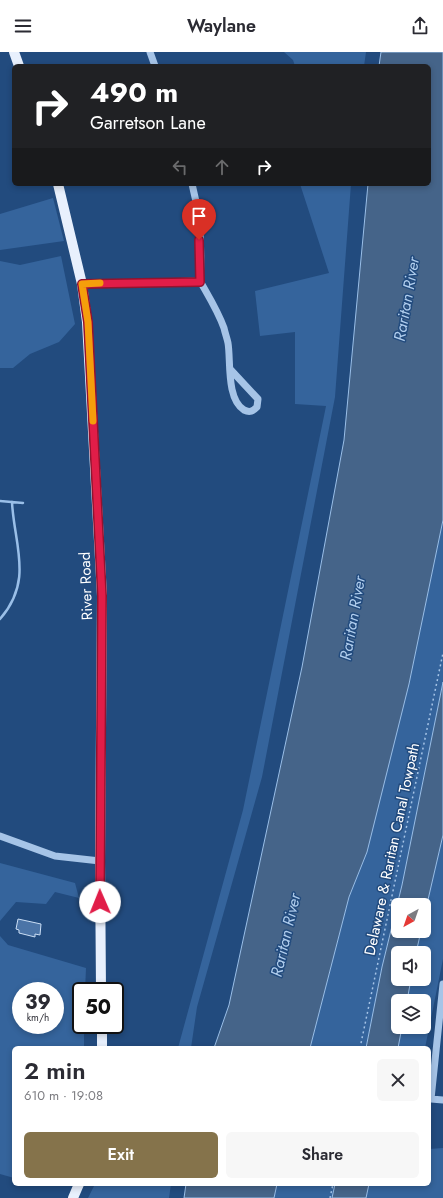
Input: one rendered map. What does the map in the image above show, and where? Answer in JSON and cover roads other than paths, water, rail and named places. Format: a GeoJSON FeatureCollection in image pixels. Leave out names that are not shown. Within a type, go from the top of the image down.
{"type":"FeatureCollection","features":[{"type":"Feature","properties":{"kind":"main road"},"geometry":{"type":"LineString","coordinates":[[14,52],[18,64]]}},
{"type":"Feature","properties":{"kind":"main road","name":"River Road"},"geometry":{"type":"LineString","coordinates":[[58,186],[82,284],[88,322],[102,596],[100,861],[101,982]]}},
{"type":"Feature","properties":{"kind":"main road"},"geometry":{"type":"LineString","coordinates":[[102,1034],[102,1046]]}},
{"type":"Feature","properties":{"kind":"main road"},"geometry":{"type":"LineString","coordinates":[[73,1198],[78,1186]]}},
{"type":"Feature","properties":{"kind":"street"},"geometry":{"type":"LineString","coordinates":[[150,52],[154,64]]}},
{"type":"Feature","properties":{"kind":"street"},"geometry":{"type":"LineString","coordinates":[[192,186],[198,215],[201,268],[200,282],[219,315],[224,328],[228,343],[231,385],[238,404],[242,409],[248,412],[253,411],[258,407],[258,399],[230,369]]}},
{"type":"Feature","properties":{"kind":"street"},"geometry":{"type":"LineString","coordinates":[[82,284],[200,282]]}},
{"type":"Feature","properties":{"kind":"street"},"geometry":{"type":"LineString","coordinates":[[0,836],[55,856],[100,861]]}},
{"type":"Feature","properties":{"kind":"street"},"geometry":{"type":"LineString","coordinates":[[443,984],[431,1099],[443,1100]]}},
{"type":"Feature","properties":{"kind":"water","name":"Raritan River"},"geometry":{"type":"Polygon","coordinates":[[[381,52],[443,52],[443,520],[409,684],[367,852],[349,897],[311,1046],[215,1046],[229,1005],[302,667],[344,440],[368,186],[431,186],[431,64],[379,64],[381,52]]]}},
{"type":"Feature","properties":{"kind":"water"},"geometry":{"type":"Polygon","coordinates":[[[443,682],[443,835],[428,898],[399,898],[443,682]]]}},
{"type":"Feature","properties":{"kind":"water"},"geometry":{"type":"Polygon","coordinates":[[[391,930],[391,938],[419,938],[418,946],[391,946],[391,986],[410,986],[408,994],[391,994],[391,1034],[401,1034],[398,1046],[366,1046],[391,930]]]}},
{"type":"Feature","properties":{"kind":"water"},"geometry":{"type":"Polygon","coordinates":[[[186,1186],[277,1186],[274,1198],[184,1198],[186,1186]]]}},
{"type":"Feature","properties":{"kind":"water"},"geometry":{"type":"Polygon","coordinates":[[[335,1186],[369,1186],[366,1198],[332,1198],[335,1186]]]}},
{"type":"Feature","properties":{"kind":"waterway"},"geometry":{"type":"LineString","coordinates":[[0,501],[23,503]]}},
{"type":"Feature","properties":{"kind":"waterway"},"geometry":{"type":"LineString","coordinates":[[0,619],[10,605],[16,590],[19,576],[20,562],[12,502]]}}]}
